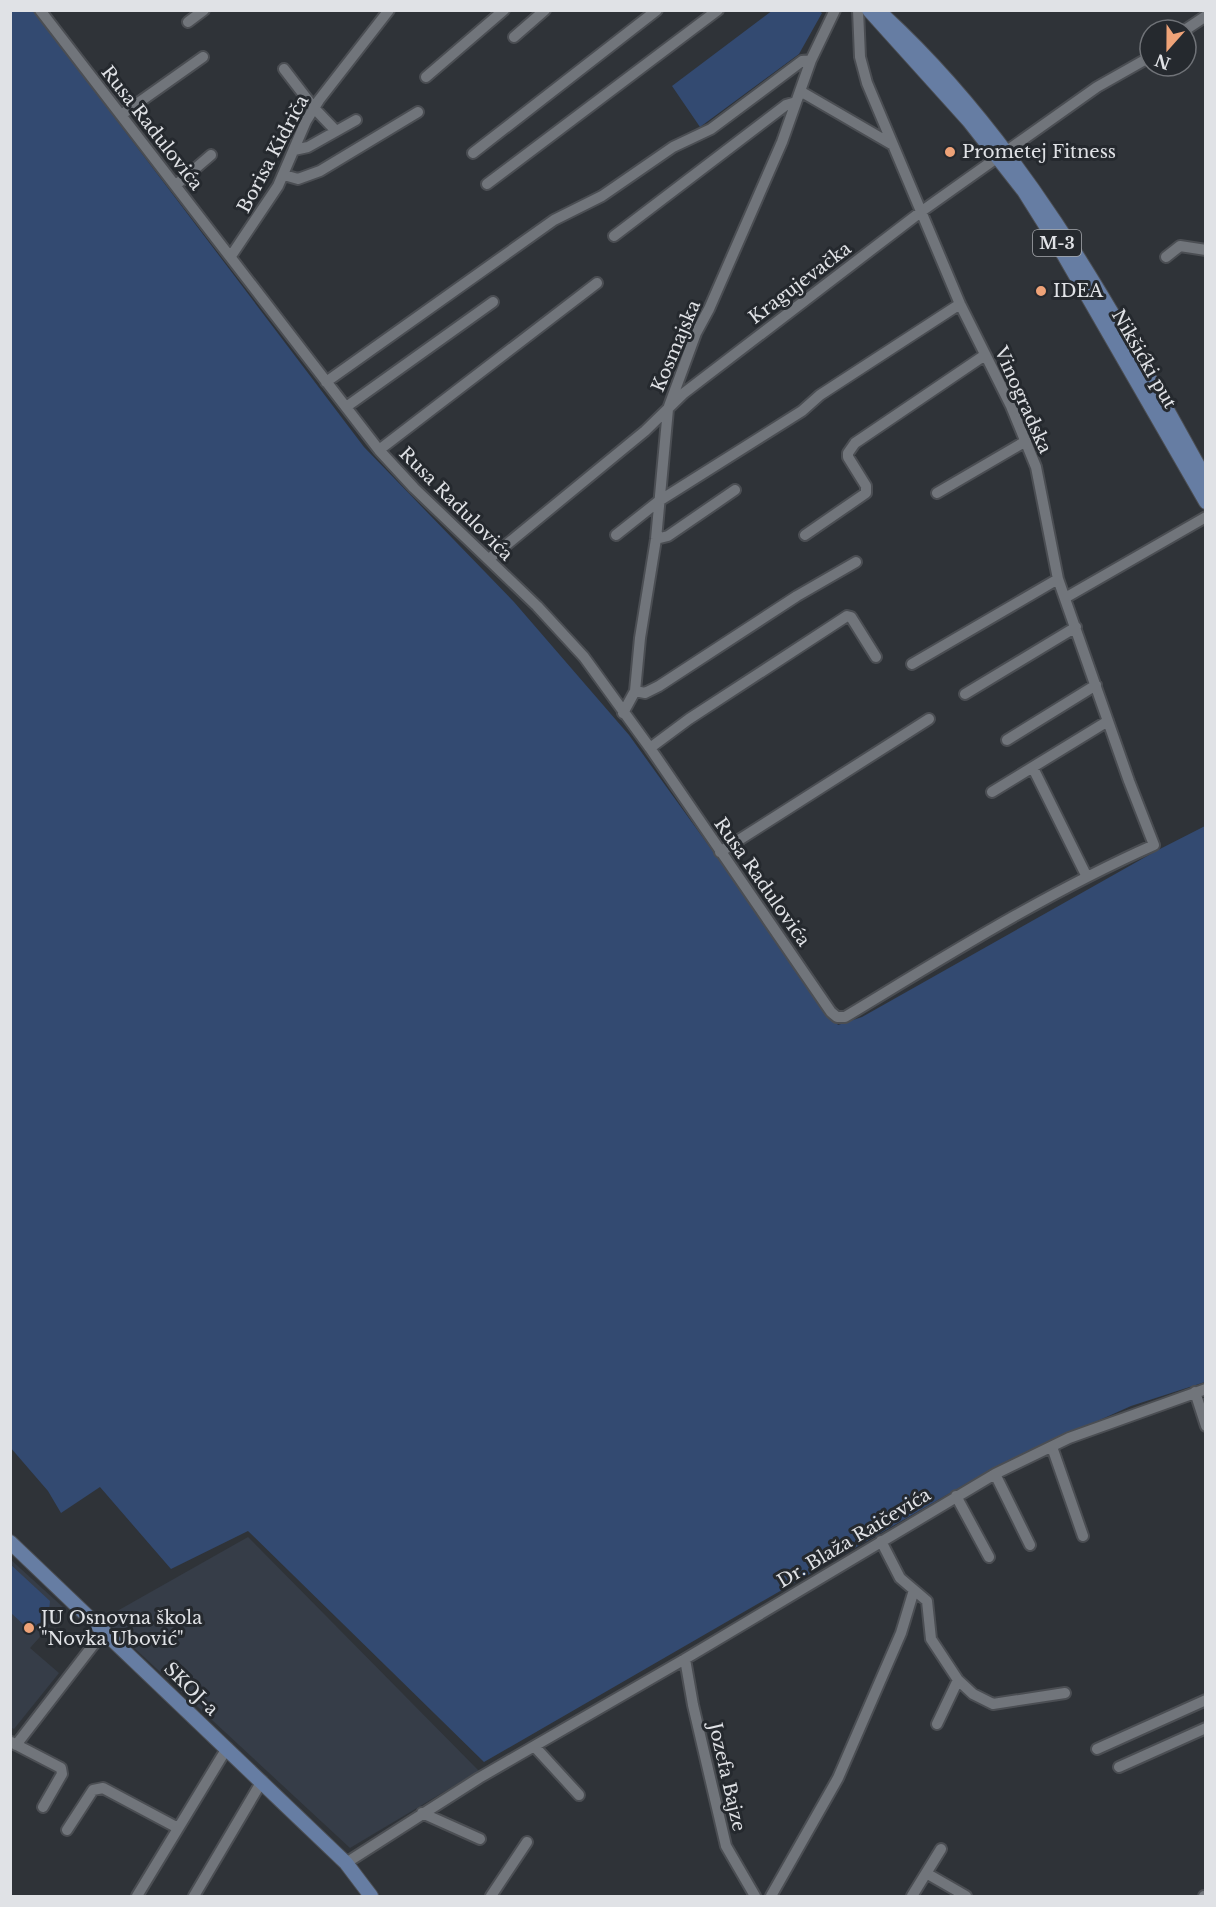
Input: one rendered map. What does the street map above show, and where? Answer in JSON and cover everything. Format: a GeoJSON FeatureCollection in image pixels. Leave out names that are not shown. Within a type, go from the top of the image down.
{"type":"FeatureCollection","features":[{"type":"Feature","properties":{"kind":"main road","name":"Nikšićki put"},"geometry":{"type":"LineString","coordinates":[[869,10],[1001,153],[1054,239],[1206,502]]}},
{"type":"Feature","properties":{"kind":"main road"},"geometry":{"type":"LineString","coordinates":[[877,10],[918,50],[1045,204],[1082,262],[1206,480]]}},
{"type":"Feature","properties":{"kind":"main road","name":"SKOJ-a"},"geometry":{"type":"LineString","coordinates":[[10,1542],[346,1863],[371,1896]]}},
{"type":"Feature","properties":{"kind":"street","name":"Rusa Radulovića"},"geometry":{"type":"LineString","coordinates":[[40,10],[379,450],[414,488],[489,559],[572,643],[650,748],[831,1012],[837,1017],[845,1017],[1086,875]]}},
{"type":"Feature","properties":{"kind":"street"},"geometry":{"type":"LineString","coordinates":[[188,22],[204,10]]}},
{"type":"Feature","properties":{"kind":"street","name":"Borisa Kidriča"},"geometry":{"type":"LineString","coordinates":[[231,256],[284,176],[314,108],[389,10]]}},
{"type":"Feature","properties":{"kind":"street"},"geometry":{"type":"LineString","coordinates":[[426,77],[504,10]]}},
{"type":"Feature","properties":{"kind":"street"},"geometry":{"type":"LineString","coordinates":[[514,37],[545,10]]}},
{"type":"Feature","properties":{"kind":"street"},"geometry":{"type":"LineString","coordinates":[[473,153],[657,10]]}},
{"type":"Feature","properties":{"kind":"street"},"geometry":{"type":"LineString","coordinates":[[488,184],[718,10]]}},
{"type":"Feature","properties":{"kind":"street","name":"Kosmajska"},"geometry":{"type":"LineString","coordinates":[[623,713],[635,692],[640,638],[656,540],[668,409],[696,333],[717,292],[737,241],[782,142],[811,60],[835,10]]}},
{"type":"Feature","properties":{"kind":"street","name":"Vinogradska"},"geometry":{"type":"LineString","coordinates":[[858,10],[860,57],[867,83],[960,304],[1026,441],[1043,496],[1058,579],[1154,844],[1086,875]]}},
{"type":"Feature","properties":{"kind":"street"},"geometry":{"type":"LineString","coordinates":[[121,115],[203,57]]}},
{"type":"Feature","properties":{"kind":"street"},"geometry":{"type":"LineString","coordinates":[[327,382],[554,220],[602,196],[673,147],[711,129],[802,61],[811,60]]}},
{"type":"Feature","properties":{"kind":"street","name":"Kragujevačka"},"geometry":{"type":"LineString","coordinates":[[489,559],[668,409],[684,393],[922,211],[1097,87],[1138,64]]}},
{"type":"Feature","properties":{"kind":"street"},"geometry":{"type":"LineString","coordinates":[[284,69],[314,108],[336,131]]}},
{"type":"Feature","properties":{"kind":"street"},"geometry":{"type":"LineString","coordinates":[[614,236],[798,97],[893,145]]}},
{"type":"Feature","properties":{"kind":"street"},"geometry":{"type":"LineString","coordinates":[[284,176],[301,179],[320,171],[418,112]]}},
{"type":"Feature","properties":{"kind":"street"},"geometry":{"type":"LineString","coordinates":[[294,150],[308,147],[356,120]]}},
{"type":"Feature","properties":{"kind":"street"},"geometry":{"type":"LineString","coordinates":[[176,185],[211,155]]}},
{"type":"Feature","properties":{"kind":"street"},"geometry":{"type":"LineString","coordinates":[[1166,257],[1180,246],[1206,250]]}},
{"type":"Feature","properties":{"kind":"street"},"geometry":{"type":"LineString","coordinates":[[379,450],[597,283]]}},
{"type":"Feature","properties":{"kind":"street"},"geometry":{"type":"LineString","coordinates":[[346,407],[493,302]]}},
{"type":"Feature","properties":{"kind":"street"},"geometry":{"type":"LineString","coordinates":[[616,535],[659,501],[802,411],[820,394],[960,304]]}},
{"type":"Feature","properties":{"kind":"street"},"geometry":{"type":"LineString","coordinates":[[805,535],[866,493],[866,486],[848,457],[855,443],[985,356]]}},
{"type":"Feature","properties":{"kind":"street"},"geometry":{"type":"LineString","coordinates":[[937,493],[1026,441]]}},
{"type":"Feature","properties":{"kind":"street"},"geometry":{"type":"LineString","coordinates":[[656,540],[668,536],[735,490]]}},
{"type":"Feature","properties":{"kind":"street"},"geometry":{"type":"LineString","coordinates":[[1065,598],[1206,517]]}},
{"type":"Feature","properties":{"kind":"street"},"geometry":{"type":"LineString","coordinates":[[635,692],[645,693],[660,686],[798,596],[856,562]]}},
{"type":"Feature","properties":{"kind":"street"},"geometry":{"type":"LineString","coordinates":[[912,664],[1058,579]]}},
{"type":"Feature","properties":{"kind":"street"},"geometry":{"type":"LineString","coordinates":[[650,748],[689,719],[847,616],[851,617],[876,657]]}},
{"type":"Feature","properties":{"kind":"street"},"geometry":{"type":"LineString","coordinates":[[965,694],[1076,627]]}},
{"type":"Feature","properties":{"kind":"street"},"geometry":{"type":"LineString","coordinates":[[1007,740],[1096,685]]}},
{"type":"Feature","properties":{"kind":"street"},"geometry":{"type":"LineString","coordinates":[[720,852],[928,719]]}},
{"type":"Feature","properties":{"kind":"street"},"geometry":{"type":"LineString","coordinates":[[992,792],[1108,721]]}},
{"type":"Feature","properties":{"kind":"street"},"geometry":{"type":"LineString","coordinates":[[1033,768],[1086,875]]}},
{"type":"Feature","properties":{"kind":"street"},"geometry":{"type":"LineString","coordinates":[[1200,1391],[1206,1426]]}},
{"type":"Feature","properties":{"kind":"street","name":"Dr. Blaža Raičevića"},"geometry":{"type":"LineString","coordinates":[[346,1863],[422,1813],[995,1474],[1052,1447],[1200,1391]]}},
{"type":"Feature","properties":{"kind":"street"},"geometry":{"type":"LineString","coordinates":[[1052,1447],[1083,1536]]}},
{"type":"Feature","properties":{"kind":"street"},"geometry":{"type":"LineString","coordinates":[[995,1474],[1030,1545]]}},
{"type":"Feature","properties":{"kind":"street"},"geometry":{"type":"LineString","coordinates":[[956,1496],[989,1557]]}},
{"type":"Feature","properties":{"kind":"street"},"geometry":{"type":"LineString","coordinates":[[881,1541],[895,1571],[928,1604],[930,1636],[958,1680],[973,1694],[993,1704],[1065,1694]]}},
{"type":"Feature","properties":{"kind":"street"},"geometry":{"type":"LineString","coordinates":[[771,1896],[838,1778],[901,1633],[914,1590]]}},
{"type":"Feature","properties":{"kind":"street"},"geometry":{"type":"LineString","coordinates":[[43,1807],[62,1774],[61,1768],[13,1744],[104,1631]]}},
{"type":"Feature","properties":{"kind":"street","name":"Jozefa Bajze"},"geometry":{"type":"LineString","coordinates":[[685,1659],[695,1715],[726,1846],[755,1896]]}},
{"type":"Feature","properties":{"kind":"street"},"geometry":{"type":"LineString","coordinates":[[937,1724],[958,1680]]}},
{"type":"Feature","properties":{"kind":"street"},"geometry":{"type":"LineString","coordinates":[[1097,1749],[1206,1700]]}},
{"type":"Feature","properties":{"kind":"street"},"geometry":{"type":"LineString","coordinates":[[1119,1767],[1206,1728]]}},
{"type":"Feature","properties":{"kind":"street"},"geometry":{"type":"LineString","coordinates":[[535,1747],[579,1795]]}},
{"type":"Feature","properties":{"kind":"street"},"geometry":{"type":"LineString","coordinates":[[136,1896],[227,1748]]}},
{"type":"Feature","properties":{"kind":"street"},"geometry":{"type":"LineString","coordinates":[[194,1896],[262,1781]]}},
{"type":"Feature","properties":{"kind":"street"},"geometry":{"type":"LineString","coordinates":[[67,1830],[93,1790],[103,1788],[178,1828]]}},
{"type":"Feature","properties":{"kind":"street"},"geometry":{"type":"LineString","coordinates":[[422,1813],[480,1839]]}},
{"type":"Feature","properties":{"kind":"street"},"geometry":{"type":"LineString","coordinates":[[491,1896],[527,1842]]}},
{"type":"Feature","properties":{"kind":"street"},"geometry":{"type":"LineString","coordinates":[[912,1896],[941,1849]]}},
{"type":"Feature","properties":{"kind":"street"},"geometry":{"type":"LineString","coordinates":[[926,1873],[966,1896]]}},
{"type":"Feature","properties":{"kind":"shaded area"},"geometry":{"type":"Polygon","coordinates":[[[773,10],[819,11],[822,13],[799,54],[700,127],[672,86],[773,10]]]}},
{"type":"Feature","properties":{"kind":"shaded area"},"geometry":{"type":"Polygon","coordinates":[[[10,11],[34,11],[364,447],[514,602],[629,735],[838,1025],[862,1017],[1156,851],[1205,826],[1205,1382],[1131,1406],[995,1467],[484,1762],[248,1531],[171,1569],[100,1487],[61,1513],[48,1491],[10,1447],[10,11]]]}},
{"type":"Feature","properties":{"kind":"shaded area"},"geometry":{"type":"Polygon","coordinates":[[[248,1537],[479,1771],[350,1848],[103,1619],[248,1537]]]}},
{"type":"Feature","properties":{"kind":"shaded area","name":"JU Osnovna škola \"Novka Ubović\""},"geometry":{"type":"Polygon","coordinates":[[[10,1559],[65,1609],[30,1648],[59,1673],[14,1729],[10,1727],[10,1559]]]}},
{"type":"Feature","properties":{"kind":"shaded area"},"geometry":{"type":"Polygon","coordinates":[[[10,1564],[50,1601],[49,1611],[38,1626],[25,1626],[11,1613],[10,1564]]]}},
{"type":"Feature","properties":{"kind":"place","name":"Prometej Fitness"},"geometry":{"type":"Point","coordinates":[950,152]}},
{"type":"Feature","properties":{"kind":"place","name":"IDEA"},"geometry":{"type":"Point","coordinates":[1041,291]}},
{"type":"Feature","properties":{"kind":"place","name":"JU Osnovna škola \"Novka Ubović\""},"geometry":{"type":"Point","coordinates":[29,1628]}}]}
